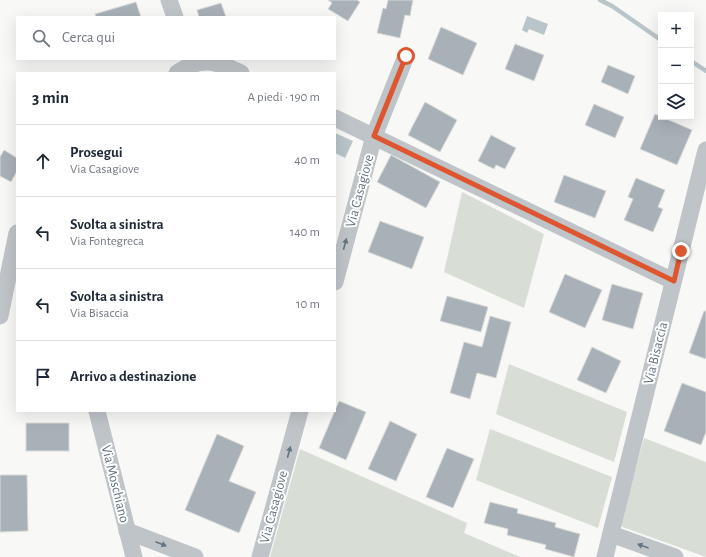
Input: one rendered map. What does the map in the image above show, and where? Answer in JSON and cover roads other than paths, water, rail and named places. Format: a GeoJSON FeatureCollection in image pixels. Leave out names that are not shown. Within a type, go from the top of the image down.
{"type":"FeatureCollection","features":[{"type":"Feature","properties":{"kind":"street"},"geometry":{"type":"LineString","coordinates":[[169,0],[175,16]]}},
{"type":"Feature","properties":{"kind":"street","name":"Via Casagiove"},"geometry":{"type":"LineString","coordinates":[[336,278],[374,136],[406,56]]}},
{"type":"Feature","properties":{"kind":"street"},"geometry":{"type":"LineString","coordinates":[[178,72],[191,62],[213,62],[222,64],[239,72]]}},
{"type":"Feature","properties":{"kind":"street"},"geometry":{"type":"LineString","coordinates":[[336,118],[674,281]]}},
{"type":"Feature","properties":{"kind":"street","name":"Via Bisaccia"},"geometry":{"type":"LineString","coordinates":[[605,557],[706,150]]}},
{"type":"Feature","properties":{"kind":"street"},"geometry":{"type":"LineString","coordinates":[[0,316],[16,238]]}},
{"type":"Feature","properties":{"kind":"street","name":"Via Moschiano"},"geometry":{"type":"LineString","coordinates":[[96,412],[134,557]]}},
{"type":"Feature","properties":{"kind":"street","name":"Via Casagiove"},"geometry":{"type":"LineString","coordinates":[[260,557],[300,412]]}},
{"type":"Feature","properties":{"kind":"street"},"geometry":{"type":"LineString","coordinates":[[127,532],[195,557]]}},
{"type":"Feature","properties":{"kind":"street"},"geometry":{"type":"LineString","coordinates":[[611,534],[676,557]]}},
{"type":"Feature","properties":{"kind":"waterway"},"geometry":{"type":"LineString","coordinates":[[600,0],[612,6],[658,38]]}},
{"type":"Feature","properties":{"kind":"waterway"},"geometry":{"type":"LineString","coordinates":[[694,63],[706,71]]}}]}
